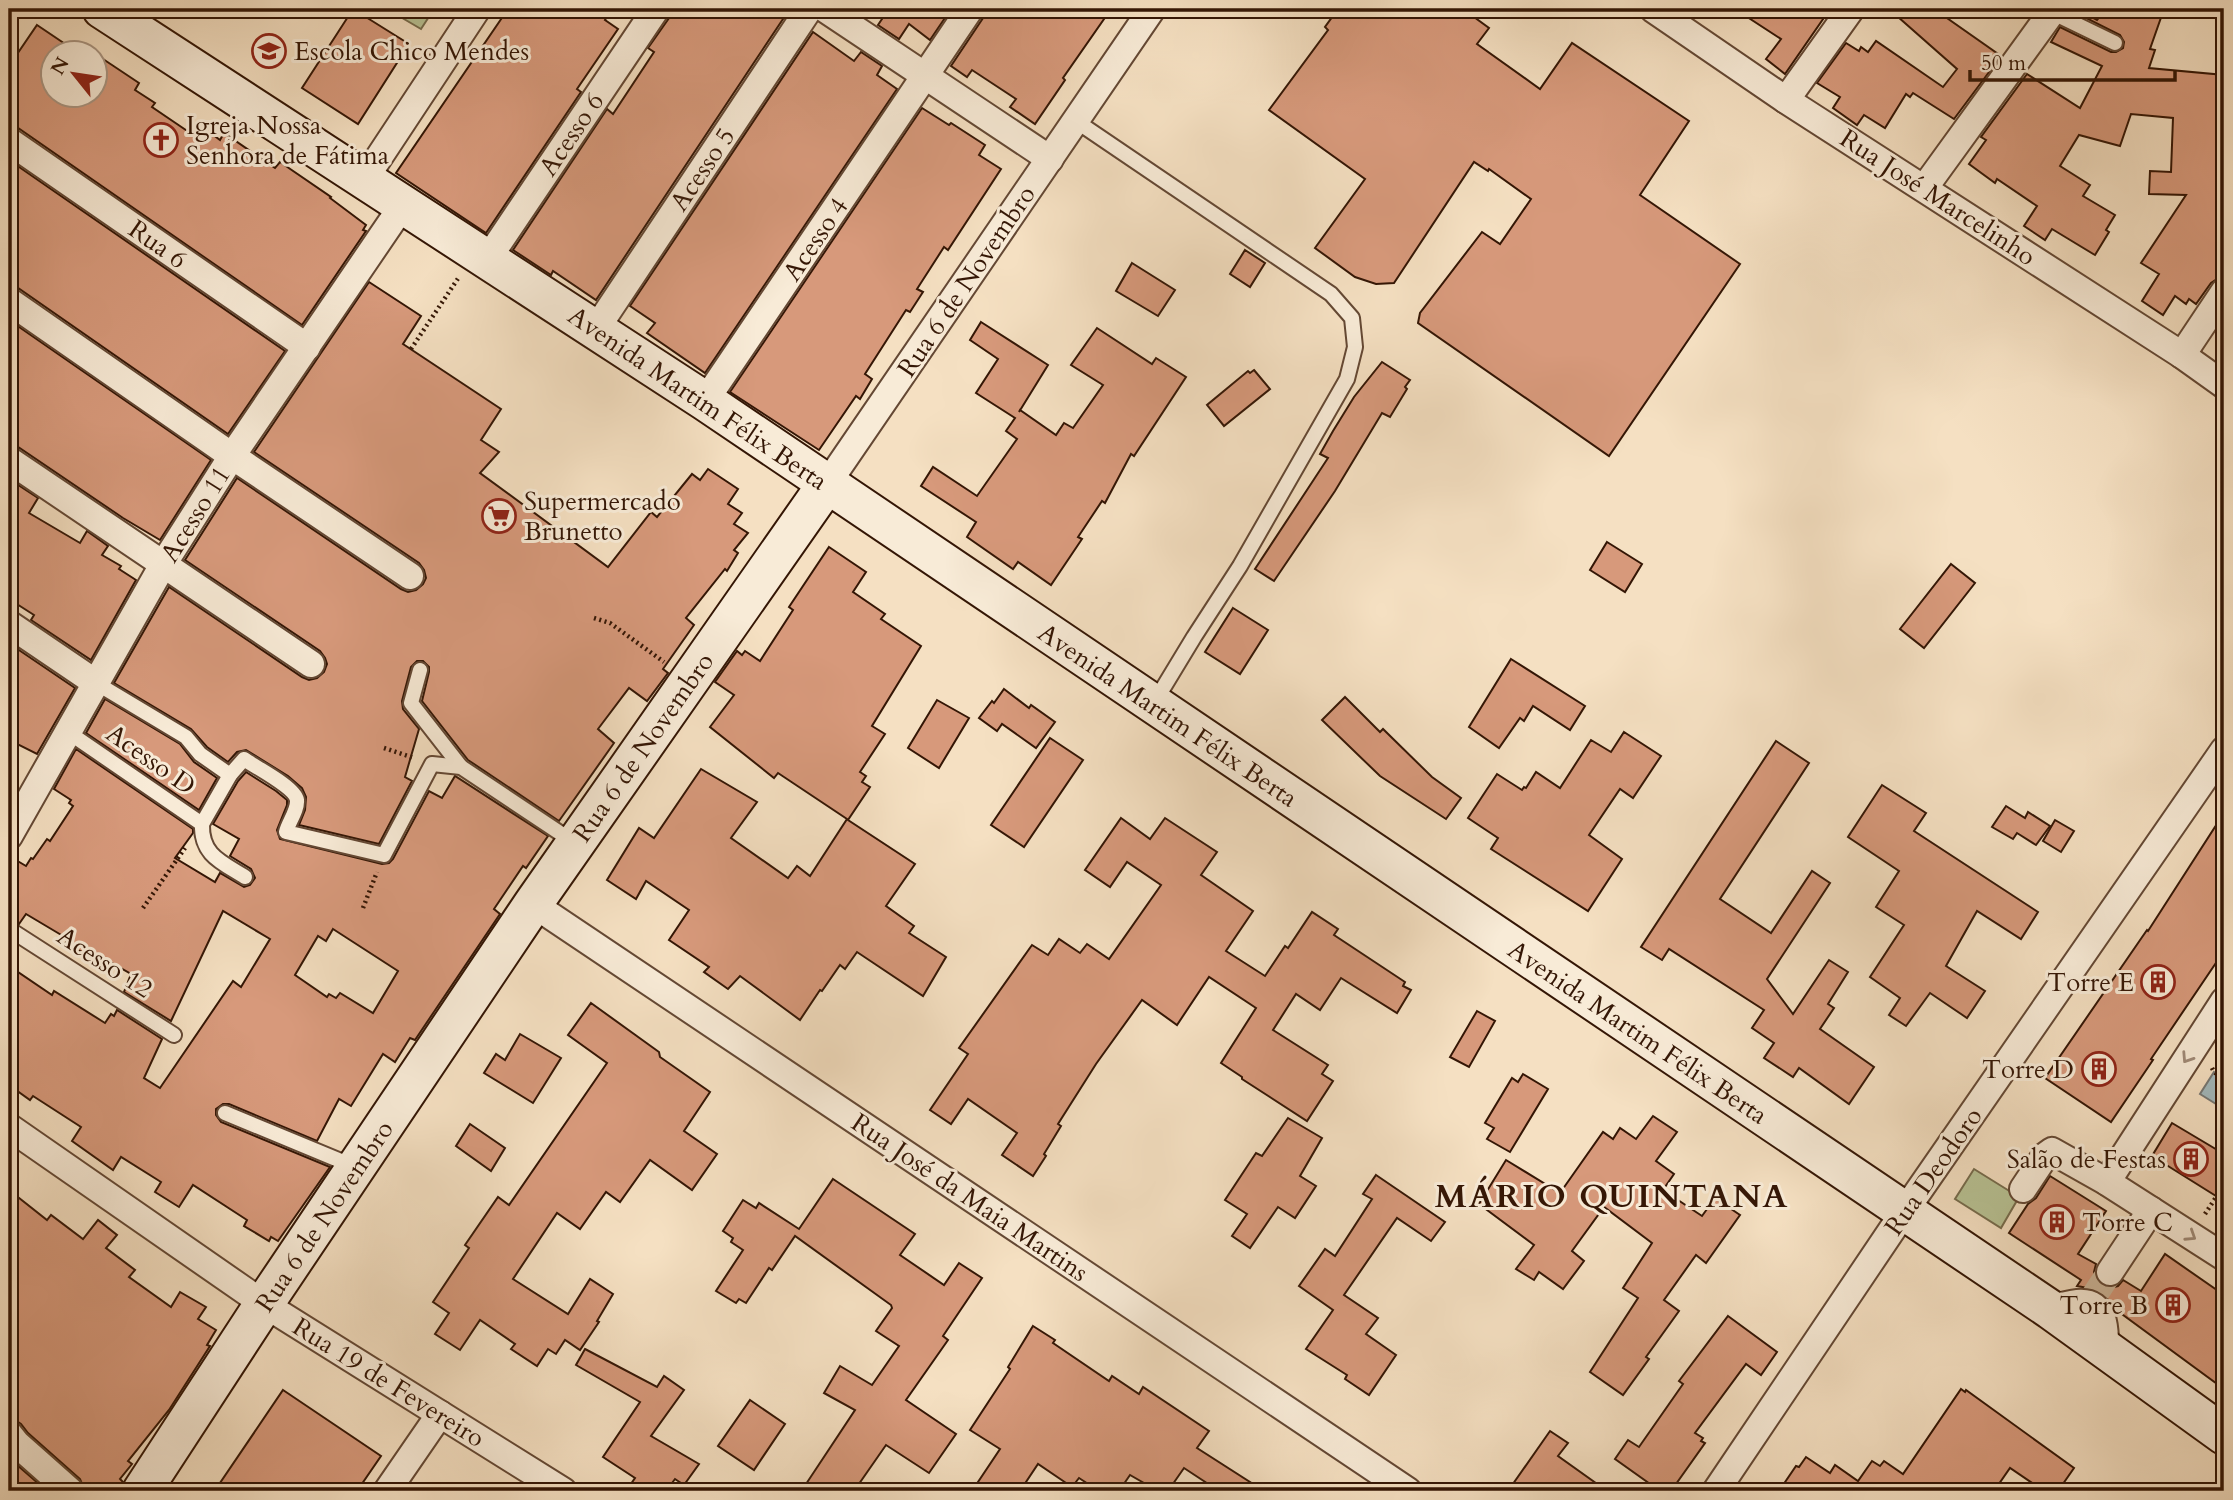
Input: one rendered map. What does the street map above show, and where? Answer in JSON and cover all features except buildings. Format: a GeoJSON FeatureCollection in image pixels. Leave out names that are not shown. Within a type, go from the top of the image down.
{"type":"FeatureCollection","features":[{"type":"Feature","properties":{"kind":"street","name":"Avenida Martim Félix Berta"},"geometry":{"type":"LineString","coordinates":[[102,9],[705,401],[2051,1310],[2224,1436]]}},
{"type":"Feature","properties":{"kind":"street"},"geometry":{"type":"LineString","coordinates":[[364,180],[477,9]]}},
{"type":"Feature","properties":{"kind":"street","name":"Acesso 6"},"geometry":{"type":"LineString","coordinates":[[481,256],[656,9]]}},
{"type":"Feature","properties":{"kind":"street","name":"Acesso 5"},"geometry":{"type":"LineString","coordinates":[[596,329],[809,9]]}},
{"type":"Feature","properties":{"kind":"street"},"geometry":{"type":"LineString","coordinates":[[825,9],[1050,159]]}},
{"type":"Feature","properties":{"kind":"street","name":"Acesso 4"},"geometry":{"type":"LineString","coordinates":[[705,401],[970,9]]}},
{"type":"Feature","properties":{"kind":"street","name":"Rua 6 de Novembro"},"geometry":{"type":"LineString","coordinates":[[142,1491],[264,1304],[533,904],[827,484],[1152,9]]}},
{"type":"Feature","properties":{"kind":"street","name":"Rua José Marcelinho"},"geometry":{"type":"LineString","coordinates":[[1653,9],[1786,100],[1925,187],[2224,385]]}},
{"type":"Feature","properties":{"kind":"street"},"geometry":{"type":"LineString","coordinates":[[1786,100],[1851,9]]}},
{"type":"Feature","properties":{"kind":"street"},"geometry":{"type":"LineString","coordinates":[[1925,187],[2053,10]]}},
{"type":"Feature","properties":{"kind":"street","name":"Rua 6"},"geometry":{"type":"LineString","coordinates":[[9,141],[307,347]]}},
{"type":"Feature","properties":{"kind":"street","name":"Acesso 11"},"geometry":{"type":"LineString","coordinates":[[9,836],[164,563],[232,456],[403,205]]}},
{"type":"Feature","properties":{"kind":"street"},"geometry":{"type":"LineString","coordinates":[[2182,355],[2224,292]]}},
{"type":"Feature","properties":{"kind":"street"},"geometry":{"type":"LineString","coordinates":[[9,301],[410,576]]}},
{"type":"Feature","properties":{"kind":"street"},"geometry":{"type":"LineString","coordinates":[[9,460],[312,664]]}},
{"type":"Feature","properties":{"kind":"street"},"geometry":{"type":"LineString","coordinates":[[9,624],[96,682]]}},
{"type":"Feature","properties":{"kind":"street","name":"Rua Deodoro"},"geometry":{"type":"LineString","coordinates":[[1716,1491],[1904,1212],[2224,750]]}},
{"type":"Feature","properties":{"kind":"street","name":"Rua José da Maia Martins"},"geometry":{"type":"LineString","coordinates":[[533,904],[1408,1491]]}},
{"type":"Feature","properties":{"kind":"street"},"geometry":{"type":"LineString","coordinates":[[2107,1182],[2224,1001]]}},
{"type":"Feature","properties":{"kind":"street","name":"Rua 19 de Fevereiro"},"geometry":{"type":"LineString","coordinates":[[9,1127],[264,1304],[563,1491]]}},
{"type":"Feature","properties":{"kind":"street"},"geometry":{"type":"LineString","coordinates":[[2023,1189],[2045,1156],[2052,1152],[2107,1182],[2224,1257]]}},
{"type":"Feature","properties":{"kind":"street"},"geometry":{"type":"LineString","coordinates":[[2114,1275],[2154,1213]]}},
{"type":"Feature","properties":{"kind":"street"},"geometry":{"type":"LineString","coordinates":[[2051,1310],[2070,1303],[2096,1302],[2105,1327],[2105,1348]]}},
{"type":"Feature","properties":{"kind":"street"},"geometry":{"type":"LineString","coordinates":[[387,1491],[440,1415]]}},
{"type":"Feature","properties":{"kind":"street"},"geometry":{"type":"LineString","coordinates":[[9,1434],[70,1491]]}},
{"type":"Feature","properties":{"kind":"lane"},"geometry":{"type":"LineString","coordinates":[[2053,10],[2115,43]]}},
{"type":"Feature","properties":{"kind":"lane"},"geometry":{"type":"LineString","coordinates":[[1076,121],[1331,294],[1352,318],[1355,347],[1347,379],[1240,566],[1153,704]]}},
{"type":"Feature","properties":{"kind":"lane"},"geometry":{"type":"LineString","coordinates":[[420,670],[411,703],[461,767],[575,843]]}},
{"type":"Feature","properties":{"kind":"lane"},"geometry":{"type":"LineString","coordinates":[[96,682],[186,737],[200,754],[230,775]]}},
{"type":"Feature","properties":{"kind":"lane","name":"Acesso D"},"geometry":{"type":"LineString","coordinates":[[68,732],[202,824],[230,775],[244,759],[296,796],[297,802],[286,832],[384,855]]}},
{"type":"Feature","properties":{"kind":"lane"},"geometry":{"type":"LineString","coordinates":[[384,855],[432,764],[461,767]]}},
{"type":"Feature","properties":{"kind":"lane"},"geometry":{"type":"LineString","coordinates":[[202,824],[206,849],[219,861],[245,877]]}},
{"type":"Feature","properties":{"kind":"lane","name":"Acesso 12"},"geometry":{"type":"LineString","coordinates":[[9,929],[174,1035]]}},
{"type":"Feature","properties":{"kind":"lane"},"geometry":{"type":"LineString","coordinates":[[225,1113],[356,1168]]}},
{"type":"Feature","properties":{"kind":"path"},"geometry":{"type":"LineString","coordinates":[[411,349],[481,256]]}},
{"type":"Feature","properties":{"kind":"path"},"geometry":{"type":"LineString","coordinates":[[594,618],[610,623],[690,680]]}},
{"type":"Feature","properties":{"kind":"path"},"geometry":{"type":"LineString","coordinates":[[384,748],[432,764]]}},
{"type":"Feature","properties":{"kind":"path"},"geometry":{"type":"LineString","coordinates":[[143,908],[202,824]]}},
{"type":"Feature","properties":{"kind":"path"},"geometry":{"type":"LineString","coordinates":[[363,908],[384,855]]}},
{"type":"Feature","properties":{"kind":"path"},"geometry":{"type":"LineString","coordinates":[[2191,1235],[2224,1185]]}},
{"type":"Feature","properties":{"kind":"green space"},"geometry":{"type":"Polygon","coordinates":[[[387,9],[434,9],[421,29],[387,9]]]}},
{"type":"Feature","properties":{"kind":"green space"},"geometry":{"type":"Polygon","coordinates":[[[1974,1169],[2019,1197],[2001,1228],[1955,1199],[1974,1169]]]}},
{"type":"Feature","properties":{"kind":"water"},"geometry":{"type":"Polygon","coordinates":[[[2214,1072],[2224,1079],[2224,1109],[2200,1094],[2214,1072]]]}},
{"type":"Feature","properties":{"kind":"tunnel"},"geometry":{"type":"LineString","coordinates":[[2094,1296],[2110,1272]]}},
{"type":"Feature","properties":{"kind":"place","name":"Escola Chico Mendes"},"geometry":{"type":"Point","coordinates":[269,51]}},
{"type":"Feature","properties":{"kind":"place","name":"Igreja Nossa Senhora de Fátima"},"geometry":{"type":"Point","coordinates":[161,140]}},
{"type":"Feature","properties":{"kind":"place","name":"Supermercado Brunetto"},"geometry":{"type":"Point","coordinates":[499,516]}},
{"type":"Feature","properties":{"kind":"place","name":"Torre E"},"geometry":{"type":"Point","coordinates":[2158,982]}},
{"type":"Feature","properties":{"kind":"place","name":"Torre D"},"geometry":{"type":"Point","coordinates":[2099,1069]}},
{"type":"Feature","properties":{"kind":"place","name":"Salão de Festas"},"geometry":{"type":"Point","coordinates":[2191,1159]}},
{"type":"Feature","properties":{"kind":"place","name":"Torre C"},"geometry":{"type":"Point","coordinates":[2057,1222]}},
{"type":"Feature","properties":{"kind":"place","name":"Torre B"},"geometry":{"type":"Point","coordinates":[2173,1305]}},
{"type":"Feature","properties":{"kind":"district","name":"MÁRIO QUINTANA"},"geometry":{"type":"Point","coordinates":[1612,1195]}}]}
